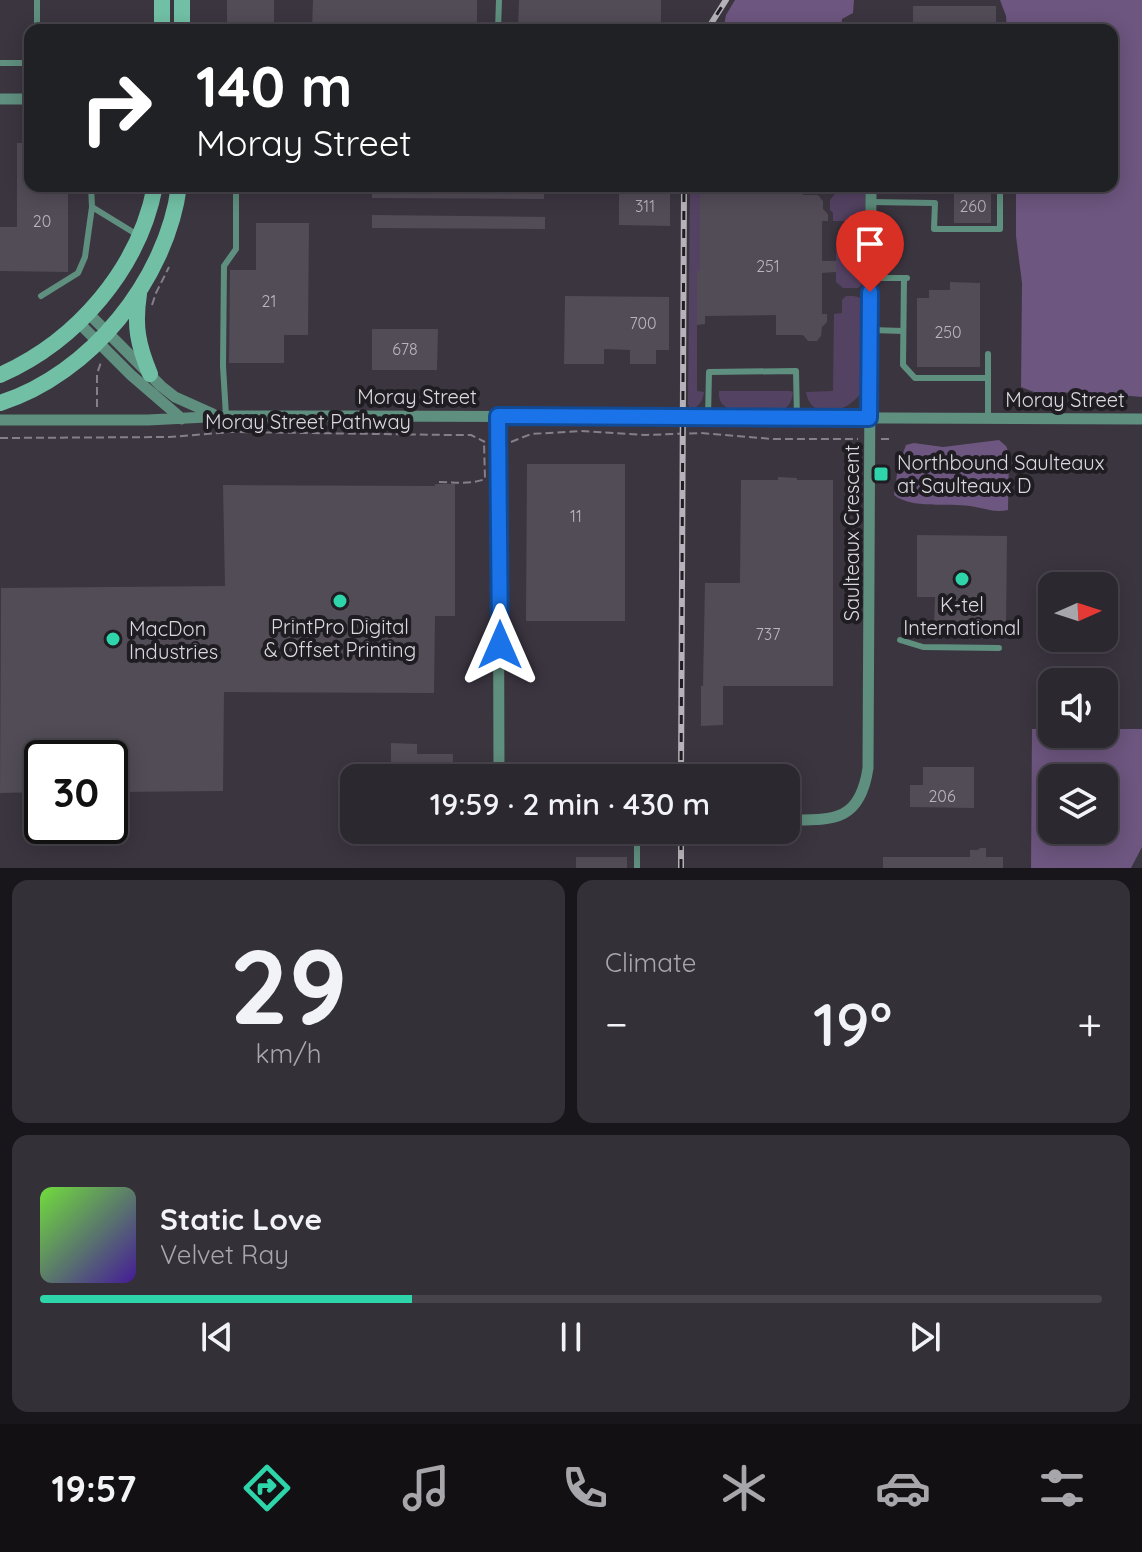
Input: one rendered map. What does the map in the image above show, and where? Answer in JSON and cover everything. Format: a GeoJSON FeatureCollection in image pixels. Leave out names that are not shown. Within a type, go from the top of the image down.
{"type":"FeatureCollection","features":[{"type":"Feature","properties":{"kind":"street"},"geometry":{"type":"LineString","coordinates":[[162,0],[162,24]]}},
{"type":"Feature","properties":{"kind":"street"},"geometry":{"type":"LineString","coordinates":[[182,0],[182,24]]}},
{"type":"Feature","properties":{"kind":"street"},"geometry":{"type":"LineString","coordinates":[[0,99],[24,99]]}},
{"type":"Feature","properties":{"kind":"street"},"geometry":{"type":"LineString","coordinates":[[0,375],[40,354],[103,297],[134,250],[153,192]]}},
{"type":"Feature","properties":{"kind":"street"},"geometry":{"type":"LineString","coordinates":[[0,403],[56,375],[102,337],[139,292],[164,246],[178,192]]}},
{"type":"Feature","properties":{"kind":"street","name":"Saulteaux Crescent"},"geometry":{"type":"LineString","coordinates":[[800,819],[834,818],[855,805],[862,794],[868,768],[871,192]]}},
{"type":"Feature","properties":{"kind":"street"},"geometry":{"type":"LineString","coordinates":[[139,292],[137,334],[150,374]]}},
{"type":"Feature","properties":{"kind":"street","name":"Moray Street"},"geometry":{"type":"LineString","coordinates":[[83,317],[148,391],[182,419]]}},
{"type":"Feature","properties":{"kind":"street","name":"Moray Street"},"geometry":{"type":"LineString","coordinates":[[102,337],[175,397],[193,407],[222,416]]}},
{"type":"Feature","properties":{"kind":"street","name":"Moray Street"},"geometry":{"type":"LineString","coordinates":[[0,420],[222,416],[1142,419]]}},
{"type":"Feature","properties":{"kind":"street"},"geometry":{"type":"LineString","coordinates":[[498,416],[499,764]]}},
{"type":"Feature","properties":{"kind":"lane"},"geometry":{"type":"LineString","coordinates":[[37,0],[37,24]]}},
{"type":"Feature","properties":{"kind":"lane"},"geometry":{"type":"LineString","coordinates":[[498,24],[499,0]]}},
{"type":"Feature","properties":{"kind":"lane"},"geometry":{"type":"LineString","coordinates":[[0,63],[24,63]]}},
{"type":"Feature","properties":{"kind":"lane"},"geometry":{"type":"LineString","coordinates":[[41,296],[78,273],[85,257],[91,192]]}},
{"type":"Feature","properties":{"kind":"lane"},"geometry":{"type":"LineString","coordinates":[[222,416],[224,266],[236,249],[236,192]]}},
{"type":"Feature","properties":{"kind":"lane"},"geometry":{"type":"LineString","coordinates":[[871,202],[935,203],[934,229],[1000,229],[1000,192]]}},
{"type":"Feature","properties":{"kind":"lane"},"geometry":{"type":"LineString","coordinates":[[92,207],[140,236]]}},
{"type":"Feature","properties":{"kind":"lane"},"geometry":{"type":"LineString","coordinates":[[871,278],[905,278],[903,365],[915,378],[988,378]]}},
{"type":"Feature","properties":{"kind":"lane"},"geometry":{"type":"LineString","coordinates":[[870,330],[903,331]]}},
{"type":"Feature","properties":{"kind":"lane"},"geometry":{"type":"LineString","coordinates":[[988,354],[988,418]]}},
{"type":"Feature","properties":{"kind":"lane"},"geometry":{"type":"LineString","coordinates":[[708,418],[709,372],[796,371],[797,418]]}},
{"type":"Feature","properties":{"kind":"lane"},"geometry":{"type":"LineString","coordinates":[[900,640],[923,647],[999,648]]}},
{"type":"Feature","properties":{"kind":"lane"},"geometry":{"type":"LineString","coordinates":[[637,844],[637,868]]}},
{"type":"Feature","properties":{"kind":"path"},"geometry":{"type":"LineString","coordinates":[[498,442],[513,442],[531,434],[581,431],[852,439]]}},
{"type":"Feature","properties":{"kind":"path","name":"Moray Street Pathway"},"geometry":{"type":"LineString","coordinates":[[0,438],[169,437],[249,432],[471,435],[484,442],[485,479],[464,484],[439,482]]}},
{"type":"Feature","properties":{"kind":"shaded area"},"geometry":{"type":"Polygon","coordinates":[[[735,0],[854,0],[853,13],[842,19],[842,24],[724,24],[735,0]]]}},
{"type":"Feature","properties":{"kind":"shaded area"},"geometry":{"type":"Polygon","coordinates":[[[1000,0],[1142,0],[1142,397],[1034,392],[1021,387],[1022,283],[1016,236],[1016,192],[1118,192],[1118,24],[1007,24],[1000,0]]]}},
{"type":"Feature","properties":{"kind":"shaded area"},"geometry":{"type":"Polygon","coordinates":[[[690,192],[700,192],[697,391],[704,392],[696,407],[690,409],[690,192]]]}},
{"type":"Feature","properties":{"kind":"shaded area"},"geometry":{"type":"Polygon","coordinates":[[[865,192],[865,229],[860,235],[852,237],[849,234],[848,221],[833,221],[830,200],[835,194],[865,192]]]}},
{"type":"Feature","properties":{"kind":"shaded area"},"geometry":{"type":"Polygon","coordinates":[[[858,245],[865,253],[864,283],[858,288],[843,288],[836,282],[837,249],[858,245]]]}},
{"type":"Feature","properties":{"kind":"shaded area"},"geometry":{"type":"Polygon","coordinates":[[[846,296],[860,298],[865,305],[863,389],[850,404],[823,411],[809,402],[806,392],[833,391],[834,314],[842,313],[842,300],[846,296]]]}},
{"type":"Feature","properties":{"kind":"shaded area"},"geometry":{"type":"Polygon","coordinates":[[[719,391],[793,393],[784,409],[775,411],[726,407],[719,398],[719,391]]]}},
{"type":"Feature","properties":{"kind":"shaded area"},"geometry":{"type":"Polygon","coordinates":[[[999,440],[1009,453],[1008,510],[920,504],[894,495],[898,467],[906,445],[914,443],[943,447],[999,440]]]}},
{"type":"Feature","properties":{"kind":"shaded area"},"geometry":{"type":"Polygon","coordinates":[[[1032,729],[1038,729],[1038,748],[1118,748],[1118,729],[1142,729],[1142,847],[1131,868],[1031,868],[1032,729]]]}},
{"type":"Feature","properties":{"kind":"building"},"geometry":{"type":"Polygon","coordinates":[[[227,0],[274,0],[274,24],[227,24],[227,0]]]}},
{"type":"Feature","properties":{"kind":"building"},"geometry":{"type":"Polygon","coordinates":[[[313,0],[477,0],[477,24],[312,24],[313,0]]]}},
{"type":"Feature","properties":{"kind":"building"},"geometry":{"type":"Polygon","coordinates":[[[519,0],[661,0],[661,24],[518,24],[519,0]]]}},
{"type":"Feature","properties":{"kind":"building"},"geometry":{"type":"Polygon","coordinates":[[[913,6],[996,6],[996,24],[913,24],[913,6]]]}},
{"type":"Feature","properties":{"kind":"building"},"geometry":{"type":"Polygon","coordinates":[[[17,143],[24,143],[24,192],[68,192],[68,272],[0,271],[0,227],[17,227],[17,143]]]}},
{"type":"Feature","properties":{"kind":"building"},"geometry":{"type":"Polygon","coordinates":[[[372,192],[544,192],[544,199],[372,198],[372,192]]]}},
{"type":"Feature","properties":{"kind":"building"},"geometry":{"type":"Polygon","coordinates":[[[619,192],[670,192],[670,226],[619,225],[619,192]]]}},
{"type":"Feature","properties":{"kind":"building"},"geometry":{"type":"Polygon","coordinates":[[[700,192],[803,193],[818,195],[823,201],[828,221],[822,221],[822,261],[836,261],[836,272],[822,273],[822,314],[827,314],[827,322],[817,341],[808,341],[803,335],[776,335],[776,315],[705,316],[705,324],[697,325],[700,192]]]}},
{"type":"Feature","properties":{"kind":"building"},"geometry":{"type":"Polygon","coordinates":[[[954,192],[991,192],[991,223],[954,223],[954,192]]]}},
{"type":"Feature","properties":{"kind":"building"},"geometry":{"type":"Polygon","coordinates":[[[372,215],[545,217],[545,229],[372,228],[372,215]]]}},
{"type":"Feature","properties":{"kind":"building"},"geometry":{"type":"Polygon","coordinates":[[[256,223],[309,223],[308,335],[284,335],[284,363],[229,363],[230,270],[256,270],[256,223]]]}},
{"type":"Feature","properties":{"kind":"building"},"geometry":{"type":"Polygon","coordinates":[[[950,282],[980,283],[980,367],[917,367],[917,298],[929,298],[929,290],[950,290],[950,282]]]}},
{"type":"Feature","properties":{"kind":"building"},"geometry":{"type":"Polygon","coordinates":[[[565,296],[669,297],[669,350],[656,350],[656,364],[630,364],[630,350],[604,349],[604,364],[564,364],[565,296]]]}},
{"type":"Feature","properties":{"kind":"building"},"geometry":{"type":"Polygon","coordinates":[[[372,329],[438,329],[437,370],[372,370],[372,329]]]}},
{"type":"Feature","properties":{"kind":"building"},"geometry":{"type":"Polygon","coordinates":[[[527,464],[625,464],[625,621],[526,621],[527,464]]]}},
{"type":"Feature","properties":{"kind":"building"},"geometry":{"type":"Polygon","coordinates":[[[778,477],[833,480],[833,686],[723,686],[723,725],[701,726],[705,583],[740,583],[741,480],[778,480],[778,477]]]}},
{"type":"Feature","properties":{"kind":"building"},"geometry":{"type":"Polygon","coordinates":[[[455,484],[455,616],[435,616],[434,693],[224,692],[223,791],[128,792],[128,740],[24,740],[24,792],[0,793],[1,588],[225,586],[223,485],[455,484]]]}},
{"type":"Feature","properties":{"kind":"building","name":"K-tel International"},"geometry":{"type":"Polygon","coordinates":[[[917,535],[1007,536],[1006,629],[967,628],[967,637],[948,637],[948,628],[934,627],[935,597],[917,597],[917,535]]]}},
{"type":"Feature","properties":{"kind":"building"},"geometry":{"type":"Polygon","coordinates":[[[391,743],[417,744],[417,754],[453,754],[453,764],[391,764],[391,743]]]}},
{"type":"Feature","properties":{"kind":"building"},"geometry":{"type":"Polygon","coordinates":[[[923,767],[974,767],[974,808],[910,807],[910,785],[923,785],[923,767]]]}},
{"type":"Feature","properties":{"kind":"building"},"geometry":{"type":"Polygon","coordinates":[[[986,848],[986,857],[1003,857],[1003,868],[883,868],[883,857],[970,857],[970,850],[986,848]]]}},
{"type":"Feature","properties":{"kind":"building"},"geometry":{"type":"Polygon","coordinates":[[[576,857],[627,857],[627,868],[576,868],[576,857]]]}},
{"type":"Feature","properties":{"kind":"railway"},"geometry":{"type":"LineString","coordinates":[[711,24],[726,0]]}},
{"type":"Feature","properties":{"kind":"railway"},"geometry":{"type":"LineString","coordinates":[[681,764],[684,192]]}},
{"type":"Feature","properties":{"kind":"railway"},"geometry":{"type":"LineString","coordinates":[[681,844],[681,868]]}},
{"type":"Feature","properties":{"kind":"place","name":"Northbound Saulteaux at Saulteaux D"},"geometry":{"type":"Point","coordinates":[881,474]}},
{"type":"Feature","properties":{"kind":"place","name":"K-tel International"},"geometry":{"type":"Point","coordinates":[962,579]}},
{"type":"Feature","properties":{"kind":"place","name":"PrintPro Digital & Offset Printing"},"geometry":{"type":"Point","coordinates":[340,601]}},
{"type":"Feature","properties":{"kind":"place","name":"MacDon Industries"},"geometry":{"type":"Point","coordinates":[113,639]}},
{"type":"Feature","properties":{"kind":"route"},"geometry":{"type":"LineString","coordinates":[[500,645],[498,416],[869,418],[870,292]]}}]}
